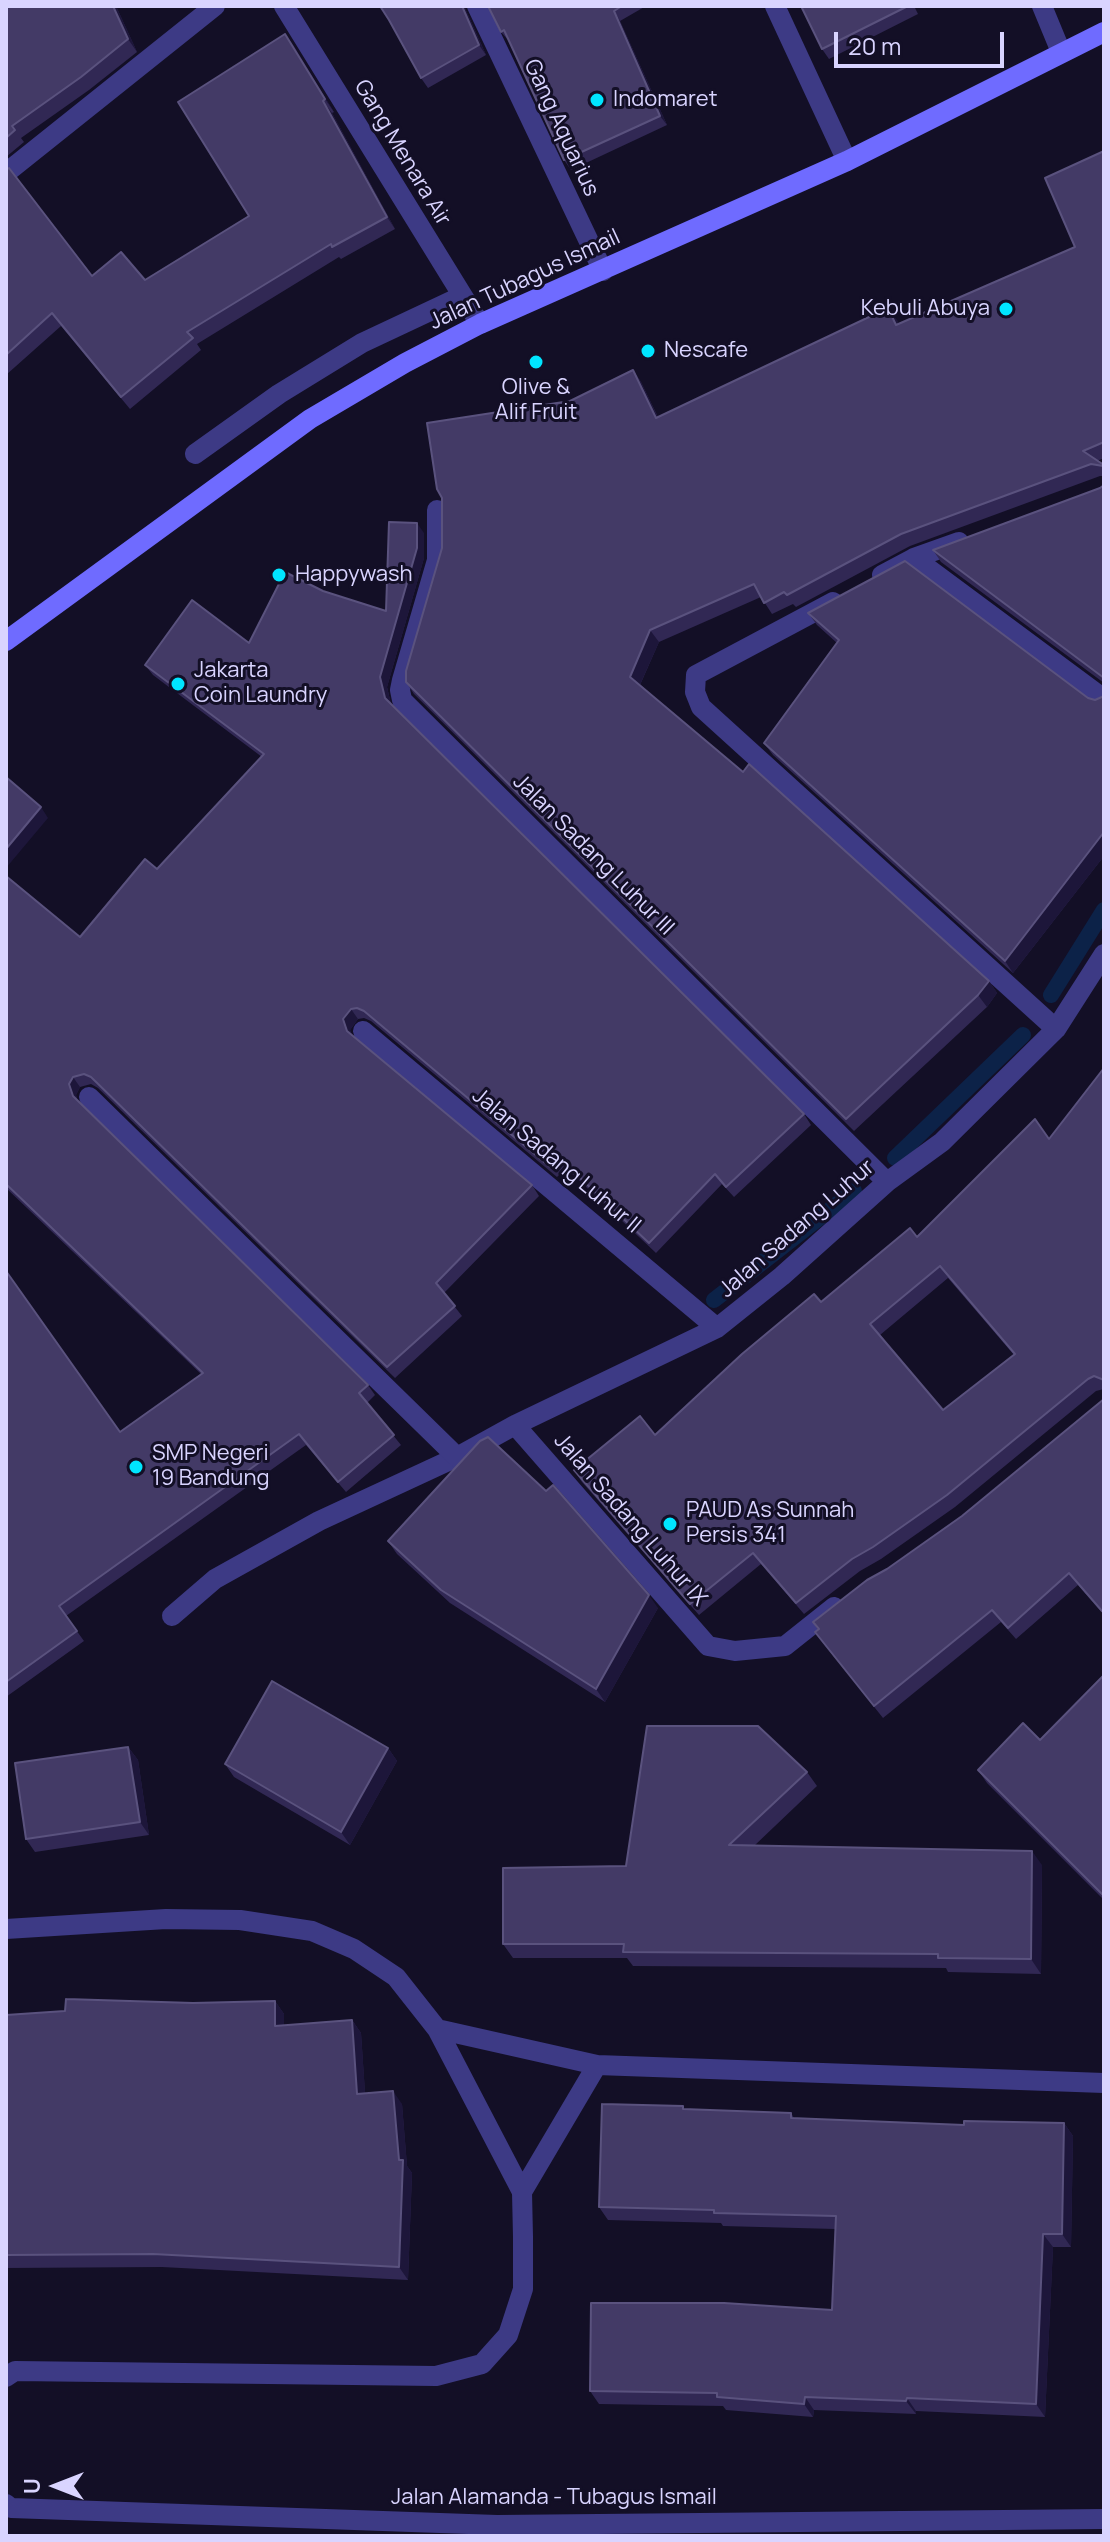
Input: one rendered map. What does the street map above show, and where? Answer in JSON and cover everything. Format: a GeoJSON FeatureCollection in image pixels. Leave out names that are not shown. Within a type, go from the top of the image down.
{"type":"FeatureCollection","features":[{"type":"Feature","properties":{"kind":"main road","name":"Jalan Tubagus Ismail"},"geometry":{"type":"LineString","coordinates":[[6,641],[310,419],[405,363],[480,324],[847,161],[1104,32]]}},
{"type":"Feature","properties":{"kind":"street"},"geometry":{"type":"LineString","coordinates":[[6,173],[215,6]]}},
{"type":"Feature","properties":{"kind":"street","name":"Gang Menara Air"},"geometry":{"type":"LineString","coordinates":[[284,6],[480,324]]}},
{"type":"Feature","properties":{"kind":"street","name":"Gang Aquarius"},"geometry":{"type":"LineString","coordinates":[[477,6],[603,271]]}},
{"type":"Feature","properties":{"kind":"street"},"geometry":{"type":"LineString","coordinates":[[775,6],[847,161]]}},
{"type":"Feature","properties":{"kind":"street"},"geometry":{"type":"LineString","coordinates":[[1042,6],[1061,52]]}},
{"type":"Feature","properties":{"kind":"street"},"geometry":{"type":"LineString","coordinates":[[195,454],[279,394],[362,343],[462,296]]}},
{"type":"Feature","properties":{"kind":"street","name":"Jalan Sadang Luhur III"},"geometry":{"type":"LineString","coordinates":[[437,510],[437,560],[402,680],[402,700],[887,1182]]}},
{"type":"Feature","properties":{"kind":"street"},"geometry":{"type":"LineString","coordinates":[[972,537],[914,558],[696,675],[695,692],[701,707],[1056,1029]]}},
{"type":"Feature","properties":{"kind":"street"},"geometry":{"type":"LineString","coordinates":[[914,558],[1104,699]]}},
{"type":"Feature","properties":{"kind":"street","name":"Jalan Sadang Luhur"},"geometry":{"type":"LineString","coordinates":[[172,1616],[215,1579],[306,1528],[717,1328],[782,1276],[887,1182],[942,1142],[1056,1029],[1104,954]]}},
{"type":"Feature","properties":{"kind":"street"},"geometry":{"type":"LineString","coordinates":[[1087,980],[1104,994]]}},
{"type":"Feature","properties":{"kind":"street","name":"Jalan Sadang Luhur II"},"geometry":{"type":"LineString","coordinates":[[363,1031],[717,1328]]}},
{"type":"Feature","properties":{"kind":"street"},"geometry":{"type":"LineString","coordinates":[[89,1097],[457,1457]]}},
{"type":"Feature","properties":{"kind":"street","name":"Jalan Sadang Luhur IX"},"geometry":{"type":"LineString","coordinates":[[515,1425],[708,1646],[735,1651],[785,1646],[844,1600]]}},
{"type":"Feature","properties":{"kind":"street"},"geometry":{"type":"LineString","coordinates":[[6,1929],[166,1919],[240,1920],[312,1931],[354,1949],[396,1977],[437,2029],[522,2192],[523,2289],[508,2335],[482,2364],[436,2376],[15,2371],[6,2377]]}},
{"type":"Feature","properties":{"kind":"street"},"geometry":{"type":"LineString","coordinates":[[437,2029],[597,2065],[1104,2083]]}},
{"type":"Feature","properties":{"kind":"street"},"geometry":{"type":"LineString","coordinates":[[522,2192],[597,2065]]}},
{"type":"Feature","properties":{"kind":"street","name":"Jalan Alamanda - Tubagus Ismail"},"geometry":{"type":"LineString","coordinates":[[6,2504],[11,2508],[497,2531],[1104,2519]]}},
{"type":"Feature","properties":{"kind":"building"},"geometry":{"type":"Polygon","coordinates":[[[6,6],[113,6],[128,39],[12,126],[15,130],[6,138],[6,6]]]}},
{"type":"Feature","properties":{"kind":"building"},"geometry":{"type":"Polygon","coordinates":[[[380,6],[462,6],[479,45],[421,78],[380,6]]]}},
{"type":"Feature","properties":{"kind":"building","name":"Indomaret"},"geometry":{"type":"Polygon","coordinates":[[[488,6],[622,6],[614,11],[660,116],[564,160],[504,30],[501,32],[488,6]]]}},
{"type":"Feature","properties":{"kind":"building"},"geometry":{"type":"Polygon","coordinates":[[[801,6],[908,6],[822,49],[801,6]]]}},
{"type":"Feature","properties":{"kind":"building"},"geometry":{"type":"Polygon","coordinates":[[[285,34],[325,99],[323,101],[387,217],[332,247],[331,244],[187,332],[193,338],[121,397],[52,313],[6,355],[6,170],[9,168],[92,276],[121,252],[145,280],[249,216],[178,102],[285,34]]]}},
{"type":"Feature","properties":{"kind":"building"},"geometry":{"type":"Polygon","coordinates":[[[1104,151],[1104,442],[1083,451],[1104,467],[1091,464],[901,534],[787,595],[784,592],[764,603],[754,584],[650,630],[630,677],[743,772],[749,764],[989,981],[978,995],[846,1119],[406,682],[406,671],[442,548],[442,498],[437,489],[427,423],[570,401],[633,370],[656,418],[888,308],[896,325],[1075,247],[1045,178],[1104,151]]]}},
{"type":"Feature","properties":{"kind":"building"},"geometry":{"type":"Polygon","coordinates":[[[1104,485],[1104,678],[933,550],[1104,485]]]}},
{"type":"Feature","properties":{"kind":"building"},"geometry":{"type":"Polygon","coordinates":[[[389,522],[417,523],[417,548],[380,677],[385,698],[804,1114],[726,1187],[715,1174],[649,1243],[559,1158],[550,1167],[364,1011],[351,1009],[343,1019],[347,1031],[532,1185],[436,1283],[455,1306],[387,1367],[91,1077],[84,1074],[73,1077],[69,1084],[73,1096],[368,1385],[359,1393],[394,1435],[338,1482],[299,1434],[59,1606],[77,1631],[6,1682],[6,1271],[120,1432],[203,1373],[6,1184],[6,876],[80,937],[145,859],[157,869],[264,754],[145,665],[192,600],[249,643],[285,572],[323,591],[386,611],[389,522]]]}},
{"type":"Feature","properties":{"kind":"building"},"geometry":{"type":"Polygon","coordinates":[[[905,561],[1088,698],[1095,700],[1104,696],[1104,832],[1005,961],[764,743],[839,640],[808,613],[905,561]]]}},
{"type":"Feature","properties":{"kind":"building"},"geometry":{"type":"Polygon","coordinates":[[[6,777],[41,807],[6,849],[6,777]]]}},
{"type":"Feature","properties":{"kind":"building"},"geometry":{"type":"Polygon","coordinates":[[[1104,1068],[1104,1380],[1094,1376],[1088,1379],[947,1495],[852,1559],[796,1603],[753,1553],[690,1604],[574,1470],[640,1416],[655,1435],[742,1354],[814,1294],[821,1302],[910,1228],[917,1237],[1035,1119],[1049,1139],[1104,1068]],[[940,1266],[870,1324],[943,1410],[1015,1354],[940,1266]]]}},
{"type":"Feature","properties":{"kind":"building"},"geometry":{"type":"Polygon","coordinates":[[[1104,1399],[1104,1609],[1102,1611],[1069,1573],[1008,1628],[992,1610],[874,1706],[815,1632],[819,1629],[813,1622],[867,1580],[962,1516],[1104,1399]]]}},
{"type":"Feature","properties":{"kind":"building"},"geometry":{"type":"Polygon","coordinates":[[[488,1437],[546,1491],[553,1485],[649,1595],[596,1689],[441,1590],[388,1541],[480,1441],[488,1437]]]}},
{"type":"Feature","properties":{"kind":"building"},"geometry":{"type":"Polygon","coordinates":[[[1104,1675],[1104,1896],[978,1770],[1023,1723],[1040,1740],[1104,1675]]]}},
{"type":"Feature","properties":{"kind":"building"},"geometry":{"type":"Polygon","coordinates":[[[272,1681],[388,1748],[341,1832],[225,1764],[272,1681]]]}},
{"type":"Feature","properties":{"kind":"building"},"geometry":{"type":"Polygon","coordinates":[[[647,1726],[758,1726],[807,1772],[729,1845],[1032,1851],[1031,1959],[938,1958],[938,1954],[623,1952],[624,1944],[503,1944],[503,1868],[626,1866],[647,1726]]]}},
{"type":"Feature","properties":{"kind":"building"},"geometry":{"type":"Polygon","coordinates":[[[128,1747],[140,1822],[26,1839],[15,1763],[128,1747]]]}},
{"type":"Feature","properties":{"kind":"building"},"geometry":{"type":"Polygon","coordinates":[[[66,1999],[193,2003],[275,2001],[275,2026],[352,2020],[357,2094],[393,2091],[399,2160],[403,2160],[399,2267],[153,2254],[6,2255],[6,2015],[65,2011],[66,1999]]]}},
{"type":"Feature","properties":{"kind":"building"},"geometry":{"type":"Polygon","coordinates":[[[602,2104],[791,2113],[791,2118],[964,2125],[964,2121],[1064,2123],[1062,2234],[1043,2234],[1036,2404],[805,2397],[804,2404],[717,2397],[717,2393],[590,2391],[591,2303],[724,2303],[832,2310],[836,2216],[599,2207],[602,2104]]]}},
{"type":"Feature","properties":{"kind":"waterway"},"geometry":{"type":"LineString","coordinates":[[1051,995],[1104,910]]}},
{"type":"Feature","properties":{"kind":"waterway"},"geometry":{"type":"LineString","coordinates":[[895,1158],[1023,1035]]}},
{"type":"Feature","properties":{"kind":"waterway"},"geometry":{"type":"LineString","coordinates":[[714,1300],[854,1191]]}},
{"type":"Feature","properties":{"kind":"place","name":"Indomaret"},"geometry":{"type":"Point","coordinates":[597,100]}},
{"type":"Feature","properties":{"kind":"place","name":"Kebuli Abuya"},"geometry":{"type":"Point","coordinates":[1006,309]}},
{"type":"Feature","properties":{"kind":"place","name":"Nescafe"},"geometry":{"type":"Point","coordinates":[648,351]}},
{"type":"Feature","properties":{"kind":"place","name":"Olive & Alif Fruit"},"geometry":{"type":"Point","coordinates":[536,362]}},
{"type":"Feature","properties":{"kind":"place","name":"Happywash"},"geometry":{"type":"Point","coordinates":[279,575]}},
{"type":"Feature","properties":{"kind":"place","name":"Jakarta Coin Laundry"},"geometry":{"type":"Point","coordinates":[178,684]}},
{"type":"Feature","properties":{"kind":"place","name":"SMP Negeri 19 Bandung"},"geometry":{"type":"Point","coordinates":[136,1467]}},
{"type":"Feature","properties":{"kind":"place","name":"PAUD As Sunnah Persis 341"},"geometry":{"type":"Point","coordinates":[670,1524]}}]}
